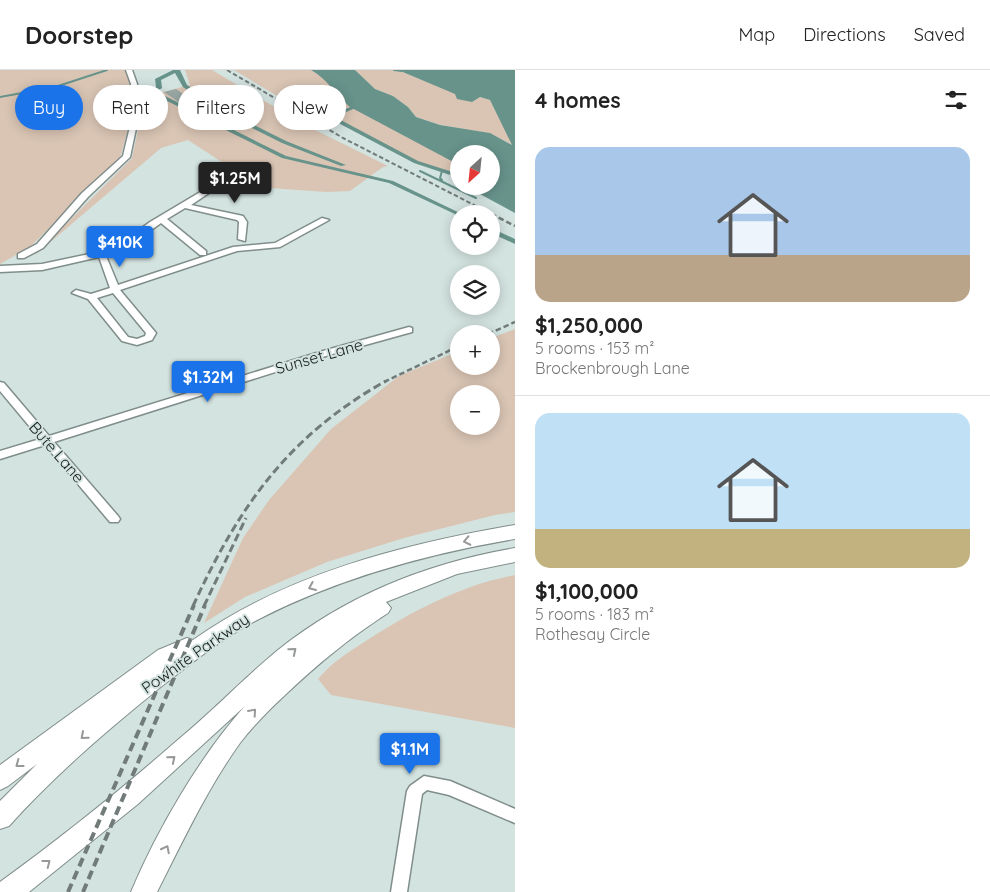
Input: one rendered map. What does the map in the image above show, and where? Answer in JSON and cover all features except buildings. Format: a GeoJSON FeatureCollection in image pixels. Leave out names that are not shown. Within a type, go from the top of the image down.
{"type":"FeatureCollection","features":[{"type":"Feature","properties":{"kind":"highway","name":"Powhite Parkway"},"geometry":{"type":"LineString","coordinates":[[0,818],[47,768],[94,727],[191,652],[250,614],[320,584],[366,568],[423,551],[515,532]]}},
{"type":"Feature","properties":{"kind":"highway"},"geometry":{"type":"LineString","coordinates":[[8,892],[49,862],[191,743],[301,644],[335,621],[411,581],[478,561],[515,555]]}},
{"type":"Feature","properties":{"kind":"highway"},"geometry":{"type":"LineString","coordinates":[[144,892],[187,807],[233,735],[261,704],[312,656],[342,632],[378,610],[420,590],[515,562]]}},
{"type":"Feature","properties":{"kind":"highway"},"geometry":{"type":"LineString","coordinates":[[0,779],[165,656],[250,614]]}},
{"type":"Feature","properties":{"kind":"street"},"geometry":{"type":"LineString","coordinates":[[37,267],[22,256],[40,246],[85,195],[126,157],[136,114],[134,84],[129,70]]}},
{"type":"Feature","properties":{"kind":"street"},"geometry":{"type":"LineString","coordinates":[[2,268],[37,267],[102,255],[123,247],[146,230],[205,193]]}},
{"type":"Feature","properties":{"kind":"street"},"geometry":{"type":"LineString","coordinates":[[187,206],[240,218],[243,222],[242,239]]}},
{"type":"Feature","properties":{"kind":"street"},"geometry":{"type":"LineString","coordinates":[[163,220],[203,253]]}},
{"type":"Feature","properties":{"kind":"street"},"geometry":{"type":"LineString","coordinates":[[76,293],[90,297],[236,249],[277,245],[325,220]]}},
{"type":"Feature","properties":{"kind":"street"},"geometry":{"type":"LineString","coordinates":[[90,297],[125,339],[137,342],[149,338],[151,333],[115,290],[102,255]]}},
{"type":"Feature","properties":{"kind":"street","name":"Sunset Lane"},"geometry":{"type":"LineString","coordinates":[[0,455],[409,330]]}},
{"type":"Feature","properties":{"kind":"street","name":"Bute Lane"},"geometry":{"type":"LineString","coordinates":[[0,385],[114,519]]}},
{"type":"Feature","properties":{"kind":"street"},"geometry":{"type":"LineString","coordinates":[[399,892],[415,791],[424,783],[450,788],[515,816]]}},
{"type":"Feature","properties":{"kind":"shaded area"},"geometry":{"type":"Polygon","coordinates":[[[0,70],[125,70],[129,76],[130,85],[93,85],[93,130],[128,130],[120,158],[30,247],[0,264],[0,70]]]}},
{"type":"Feature","properties":{"kind":"shaded area"},"geometry":{"type":"Polygon","coordinates":[[[185,70],[212,70],[237,85],[190,85],[185,70]]]}},
{"type":"Feature","properties":{"kind":"shaded area"},"geometry":{"type":"Polygon","coordinates":[[[234,70],[311,70],[335,85],[274,85],[274,94],[264,88],[264,85],[259,85],[234,70]]]}},
{"type":"Feature","properties":{"kind":"shaded area"},"geometry":{"type":"Polygon","coordinates":[[[311,70],[355,70],[375,89],[393,96],[408,107],[416,117],[440,125],[490,133],[512,145],[490,100],[480,97],[472,102],[457,99],[455,94],[398,70],[515,70],[515,213],[482,195],[500,195],[500,145],[450,145],[450,160],[350,107],[346,103],[346,85],[329,85],[311,70]]]}},
{"type":"Feature","properties":{"kind":"shaded area"},"geometry":{"type":"Polygon","coordinates":[[[355,70],[398,70],[456,94],[457,99],[480,97],[490,100],[513,145],[489,133],[440,125],[416,117],[408,107],[393,96],[375,89],[355,70]]]}},
{"type":"Feature","properties":{"kind":"shaded area"},"geometry":{"type":"Polygon","coordinates":[[[178,88],[178,130],[264,130],[264,101],[274,107],[274,130],[315,130],[388,166],[383,167],[350,191],[326,192],[227,185],[237,172],[188,140],[161,148],[34,256],[132,158],[138,130],[168,130],[168,91],[178,88]]]}},
{"type":"Feature","properties":{"kind":"shaded area"},"geometry":{"type":"Polygon","coordinates":[[[346,92],[450,156],[450,173],[414,162],[346,127],[346,92]]]}},
{"type":"Feature","properties":{"kind":"shaded area"},"geometry":{"type":"Polygon","coordinates":[[[515,329],[515,512],[495,515],[404,538],[327,562],[245,597],[204,623],[243,538],[269,500],[331,429],[399,376],[450,355],[450,375],[500,375],[500,335],[515,329]]]}},
{"type":"Feature","properties":{"kind":"shaded area"},"geometry":{"type":"Polygon","coordinates":[[[515,575],[515,728],[331,695],[318,679],[329,667],[348,652],[421,609],[476,585],[515,575]]]}},
{"type":"Feature","properties":{"kind":"waterway"},"geometry":{"type":"LineString","coordinates":[[0,97],[55,87],[107,70]]}},
{"type":"Feature","properties":{"kind":"waterway"},"geometry":{"type":"LineString","coordinates":[[177,70],[158,79],[159,88],[155,90],[163,97],[284,157],[391,182],[450,210]]}},
{"type":"Feature","properties":{"kind":"waterway"},"geometry":{"type":"LineString","coordinates":[[394,70],[402,71]]}},
{"type":"Feature","properties":{"kind":"waterway"},"geometry":{"type":"LineString","coordinates":[[177,71],[185,86],[222,111],[284,142],[343,165]]}},
{"type":"Feature","properties":{"kind":"waterway"},"geometry":{"type":"LineString","coordinates":[[357,106],[330,117],[416,162],[450,173]]}},
{"type":"Feature","properties":{"kind":"waterway"},"geometry":{"type":"LineString","coordinates":[[420,171],[476,198]]}},
{"type":"Feature","properties":{"kind":"waterway"},"geometry":{"type":"LineString","coordinates":[[442,171],[440,178],[442,180]]}},
{"type":"Feature","properties":{"kind":"waterway"},"geometry":{"type":"LineString","coordinates":[[500,234],[515,242]]}},
{"type":"Feature","properties":{"kind":"railway"},"geometry":{"type":"LineString","coordinates":[[227,70],[343,138],[474,205]]}},
{"type":"Feature","properties":{"kind":"railway"},"geometry":{"type":"LineString","coordinates":[[500,218],[515,226]]}},
{"type":"Feature","properties":{"kind":"railway"},"geometry":{"type":"LineString","coordinates":[[500,329],[515,322]]}},
{"type":"Feature","properties":{"kind":"railway"},"geometry":{"type":"LineString","coordinates":[[386,381],[450,350]]}},
{"type":"Feature","properties":{"kind":"railway"},"geometry":{"type":"LineString","coordinates":[[193,606],[229,536],[270,476],[321,425],[352,402],[386,381]]}},
{"type":"Feature","properties":{"kind":"railway"},"geometry":{"type":"LineString","coordinates":[[204,606],[246,518]]}},
{"type":"Feature","properties":{"kind":"railway"},"geometry":{"type":"LineString","coordinates":[[68,892],[194,605]]}},
{"type":"Feature","properties":{"kind":"railway"},"geometry":{"type":"LineString","coordinates":[[83,892],[205,605]]}}]}
